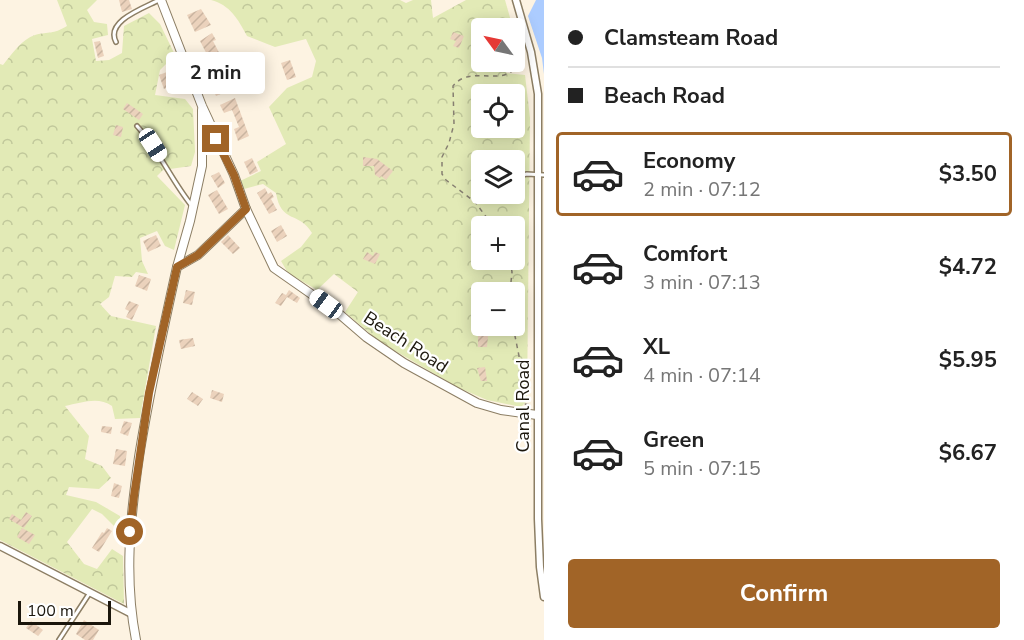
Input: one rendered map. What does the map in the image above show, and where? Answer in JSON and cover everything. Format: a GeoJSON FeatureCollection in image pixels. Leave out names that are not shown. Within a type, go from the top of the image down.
{"type":"FeatureCollection","features":[{"type":"Feature","properties":{"kind":"street","name":"Beach Road"},"geometry":{"type":"LineString","coordinates":[[160,0],[202,106],[274,268],[404,363],[477,403],[537,416]]}},
{"type":"Feature","properties":{"kind":"street","name":"Canal Road"},"geometry":{"type":"LineString","coordinates":[[516,0],[531,52],[538,94],[541,175],[537,416],[544,597]]}},
{"type":"Feature","properties":{"kind":"street"},"geometry":{"type":"LineString","coordinates":[[136,640],[130,613],[128,572],[134,496],[149,393],[202,166],[202,106]]}},
{"type":"Feature","properties":{"kind":"street"},"geometry":{"type":"LineString","coordinates":[[177,267],[198,255],[246,209]]}},
{"type":"Feature","properties":{"kind":"street"},"geometry":{"type":"LineString","coordinates":[[0,546],[130,613]]}},
{"type":"Feature","properties":{"kind":"lane"},"geometry":{"type":"LineString","coordinates":[[116,42],[113,36],[114,29],[121,21],[160,0]]}},
{"type":"Feature","properties":{"kind":"lane"},"geometry":{"type":"LineString","coordinates":[[137,126],[153,145],[178,188],[193,207]]}},
{"type":"Feature","properties":{"kind":"lane"},"geometry":{"type":"LineString","coordinates":[[525,174],[541,175]]}},
{"type":"Feature","properties":{"kind":"lane"},"geometry":{"type":"LineString","coordinates":[[59,640],[90,592]]}},
{"type":"Feature","properties":{"kind":"path"},"geometry":{"type":"LineString","coordinates":[[486,216],[475,202],[446,180],[442,174],[442,157],[454,124],[453,86],[461,78],[506,76],[514,72]]}},
{"type":"Feature","properties":{"kind":"path"},"geometry":{"type":"LineString","coordinates":[[515,336],[519,356],[520,400],[524,404],[537,405]]}},
{"type":"Feature","properties":{"kind":"green space"},"geometry":{"type":"Polygon","coordinates":[[[57,0],[97,0],[87,10],[94,22],[107,24],[108,35],[92,39],[96,61],[109,60],[122,53],[124,26],[149,13],[160,24],[175,55],[160,70],[155,95],[185,99],[193,109],[195,152],[191,166],[163,170],[157,176],[185,205],[174,250],[165,246],[157,231],[140,238],[142,261],[148,274],[136,272],[132,277],[115,276],[109,297],[100,304],[111,316],[156,326],[140,418],[115,419],[112,406],[101,401],[65,406],[89,436],[85,459],[102,466],[111,478],[99,489],[69,487],[66,495],[96,502],[120,516],[122,534],[102,514],[92,509],[67,542],[84,564],[97,569],[112,549],[123,556],[124,604],[0,540],[0,64],[3,65],[30,37],[54,32],[67,26],[57,0]]]}},
{"type":"Feature","properties":{"kind":"green space"},"geometry":{"type":"Polygon","coordinates":[[[211,0],[400,0],[406,3],[413,0],[431,0],[433,18],[466,0],[505,0],[510,18],[471,18],[471,72],[507,72],[525,75],[530,118],[527,401],[521,407],[487,400],[457,387],[380,342],[345,312],[358,292],[334,274],[317,290],[288,273],[281,261],[301,247],[312,233],[302,222],[282,209],[276,193],[263,184],[244,189],[240,181],[261,171],[257,162],[286,144],[269,107],[287,88],[312,77],[316,61],[306,39],[275,47],[247,36],[233,14],[223,5],[211,0]]]}},
{"type":"Feature","properties":{"kind":"water"},"geometry":{"type":"Polygon","coordinates":[[[536,0],[544,0],[544,74],[542,58],[528,16],[536,0]]]}},
{"type":"Feature","properties":{"kind":"building"},"geometry":{"type":"Polygon","coordinates":[[[119,0],[129,0],[132,9],[122,12],[119,0]]]}},
{"type":"Feature","properties":{"kind":"building"},"geometry":{"type":"Polygon","coordinates":[[[201,9],[211,25],[195,32],[187,15],[201,9]]]}},
{"type":"Feature","properties":{"kind":"building"},"geometry":{"type":"Polygon","coordinates":[[[453,32],[464,36],[459,48],[453,46],[456,41],[450,39],[453,32]]]}},
{"type":"Feature","properties":{"kind":"building"},"geometry":{"type":"Polygon","coordinates":[[[212,33],[216,40],[213,41],[226,66],[216,72],[200,41],[212,33]]]}},
{"type":"Feature","properties":{"kind":"building"},"geometry":{"type":"Polygon","coordinates":[[[100,41],[104,56],[98,58],[94,42],[100,41]]]}},
{"type":"Feature","properties":{"kind":"building"},"geometry":{"type":"Polygon","coordinates":[[[290,60],[296,77],[287,80],[281,63],[290,60]]]}},
{"type":"Feature","properties":{"kind":"building"},"geometry":{"type":"Polygon","coordinates":[[[167,72],[173,85],[164,89],[159,75],[167,72]]]}},
{"type":"Feature","properties":{"kind":"building"},"geometry":{"type":"Polygon","coordinates":[[[229,77],[232,85],[223,88],[225,92],[216,96],[211,84],[229,77]]]}},
{"type":"Feature","properties":{"kind":"building"},"geometry":{"type":"Polygon","coordinates":[[[235,98],[249,136],[238,141],[234,129],[239,127],[232,110],[224,113],[220,105],[235,98]]]}},
{"type":"Feature","properties":{"kind":"building"},"geometry":{"type":"Polygon","coordinates":[[[127,103],[143,114],[139,120],[123,109],[127,103]]]}},
{"type":"Feature","properties":{"kind":"building"},"geometry":{"type":"Polygon","coordinates":[[[116,125],[123,127],[121,137],[113,135],[116,125]]]}},
{"type":"Feature","properties":{"kind":"building"},"geometry":{"type":"Polygon","coordinates":[[[363,157],[377,159],[393,171],[386,180],[381,176],[380,178],[375,175],[374,166],[363,166],[363,157]]]}},
{"type":"Feature","properties":{"kind":"building"},"geometry":{"type":"Polygon","coordinates":[[[252,158],[258,171],[250,175],[244,162],[252,158]]]}},
{"type":"Feature","properties":{"kind":"building"},"geometry":{"type":"Polygon","coordinates":[[[219,172],[225,183],[218,188],[211,176],[219,172]]]}},
{"type":"Feature","properties":{"kind":"building"},"geometry":{"type":"Polygon","coordinates":[[[265,188],[268,194],[271,192],[274,197],[271,199],[277,210],[269,214],[257,193],[265,188]]]}},
{"type":"Feature","properties":{"kind":"building"},"geometry":{"type":"Polygon","coordinates":[[[217,190],[228,209],[219,214],[208,195],[217,190]]]}},
{"type":"Feature","properties":{"kind":"building"},"geometry":{"type":"Polygon","coordinates":[[[281,225],[287,236],[277,242],[271,231],[281,225]]]}},
{"type":"Feature","properties":{"kind":"building"},"geometry":{"type":"Polygon","coordinates":[[[156,235],[161,246],[148,252],[143,241],[156,235]]]}},
{"type":"Feature","properties":{"kind":"building"},"geometry":{"type":"Polygon","coordinates":[[[228,235],[240,248],[233,254],[221,242],[228,235]]]}},
{"type":"Feature","properties":{"kind":"building"},"geometry":{"type":"Polygon","coordinates":[[[367,252],[373,256],[375,252],[380,254],[375,264],[363,259],[367,252]]]}},
{"type":"Feature","properties":{"kind":"building"},"geometry":{"type":"Polygon","coordinates":[[[139,275],[151,279],[147,291],[135,286],[139,275]]]}},
{"type":"Feature","properties":{"kind":"building"},"geometry":{"type":"Polygon","coordinates":[[[186,290],[195,292],[192,305],[183,303],[186,290]]]}},
{"type":"Feature","properties":{"kind":"building"},"geometry":{"type":"Polygon","coordinates":[[[289,290],[300,298],[297,303],[287,297],[281,306],[275,303],[282,293],[286,295],[289,290]]]}},
{"type":"Feature","properties":{"kind":"building"},"geometry":{"type":"Polygon","coordinates":[[[129,301],[139,305],[132,320],[126,317],[129,311],[125,309],[129,301]]]}},
{"type":"Feature","properties":{"kind":"building"},"geometry":{"type":"Polygon","coordinates":[[[478,336],[488,336],[487,347],[478,347],[478,336]]]}},
{"type":"Feature","properties":{"kind":"building"},"geometry":{"type":"Polygon","coordinates":[[[193,338],[195,346],[181,349],[179,340],[193,338]]]}},
{"type":"Feature","properties":{"kind":"building"},"geometry":{"type":"Polygon","coordinates":[[[485,367],[487,381],[481,381],[477,368],[485,367]]]}},
{"type":"Feature","properties":{"kind":"building"},"geometry":{"type":"Polygon","coordinates":[[[212,390],[224,394],[222,402],[210,398],[212,390]]]}},
{"type":"Feature","properties":{"kind":"building"},"geometry":{"type":"Polygon","coordinates":[[[192,392],[203,399],[198,406],[187,399],[192,392]]]}},
{"type":"Feature","properties":{"kind":"building"},"geometry":{"type":"Polygon","coordinates":[[[124,421],[132,423],[128,436],[120,433],[124,421]]]}},
{"type":"Feature","properties":{"kind":"building"},"geometry":{"type":"Polygon","coordinates":[[[102,426],[112,427],[111,434],[101,432],[102,426]]]}},
{"type":"Feature","properties":{"kind":"building"},"geometry":{"type":"Polygon","coordinates":[[[116,449],[127,451],[125,466],[113,464],[116,449]]]}},
{"type":"Feature","properties":{"kind":"building"},"geometry":{"type":"Polygon","coordinates":[[[114,483],[122,486],[119,498],[111,496],[114,483]]]}},
{"type":"Feature","properties":{"kind":"building"},"geometry":{"type":"Polygon","coordinates":[[[26,512],[32,516],[24,528],[9,519],[12,514],[21,520],[26,512]]]}},
{"type":"Feature","properties":{"kind":"building"},"geometry":{"type":"Polygon","coordinates":[[[22,528],[35,535],[29,544],[17,537],[22,528]]]}},
{"type":"Feature","properties":{"kind":"building"},"geometry":{"type":"Polygon","coordinates":[[[107,528],[112,531],[99,552],[92,548],[107,528]]]}},
{"type":"Feature","properties":{"kind":"building"},"geometry":{"type":"Polygon","coordinates":[[[84,620],[99,630],[93,640],[85,640],[76,634],[84,620]]]}},
{"type":"Feature","properties":{"kind":"building"},"geometry":{"type":"Polygon","coordinates":[[[31,621],[43,630],[38,636],[26,628],[31,621]]]}},
{"type":"Feature","properties":{"kind":"route"},"geometry":{"type":"LineString","coordinates":[[130,532],[149,393],[177,267],[198,255],[246,209],[234,175],[216,139]]}}]}
